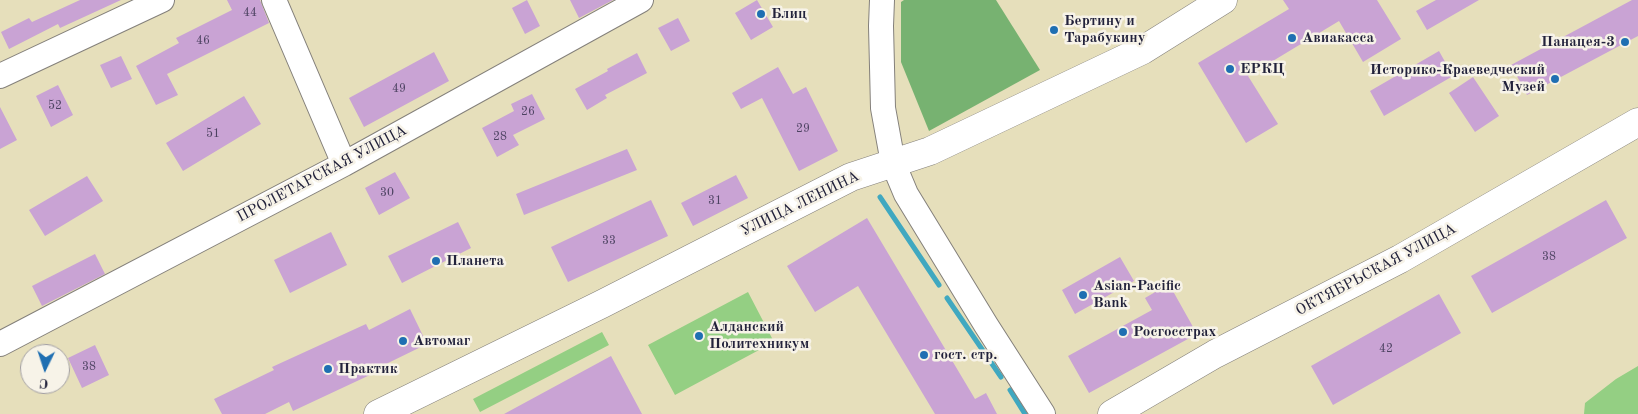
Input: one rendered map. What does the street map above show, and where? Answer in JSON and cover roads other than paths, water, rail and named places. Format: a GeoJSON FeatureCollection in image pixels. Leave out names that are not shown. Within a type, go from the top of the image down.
{"type":"FeatureCollection","features":[{"type":"Feature","properties":{"kind":"main road","name":"УЛИЦА ЛЕНИНА"},"geometry":{"type":"LineString","coordinates":[[378,414],[602,304],[851,177],[930,151],[1143,50],[1223,0]]}},
{"type":"Feature","properties":{"kind":"main road","name":"ОКТЯБРЬСКАЯ УЛИЦА"},"geometry":{"type":"LineString","coordinates":[[1112,414],[1215,354],[1400,259],[1638,122]]}},
{"type":"Feature","properties":{"kind":"street"},"geometry":{"type":"LineString","coordinates":[[0,76],[162,0]]}},
{"type":"Feature","properties":{"kind":"street"},"geometry":{"type":"LineString","coordinates":[[274,0],[344,164]]}},
{"type":"Feature","properties":{"kind":"street","name":"ПРОЛЕТАРСКАЯ УЛИЦА"},"geometry":{"type":"LineString","coordinates":[[0,344],[344,164],[641,0]]}},
{"type":"Feature","properties":{"kind":"street"},"geometry":{"type":"LineString","coordinates":[[882,0],[883,108],[893,163],[911,202],[1008,362],[1043,414]]}},
{"type":"Feature","properties":{"kind":"waterway"},"geometry":{"type":"LineString","coordinates":[[880,197],[939,285]]}},
{"type":"Feature","properties":{"kind":"waterway"},"geometry":{"type":"LineString","coordinates":[[947,298],[1001,377]]}},
{"type":"Feature","properties":{"kind":"waterway"},"geometry":{"type":"LineString","coordinates":[[1010,390],[1025,414]]}},
{"type":"Feature","properties":{"kind":"place","name":"Блиц"},"geometry":{"type":"Point","coordinates":[761,14]}},
{"type":"Feature","properties":{"kind":"place","name":"Бертину и Тарабукину"},"geometry":{"type":"Point","coordinates":[1054,30]}},
{"type":"Feature","properties":{"kind":"place","name":"Авиакасса"},"geometry":{"type":"Point","coordinates":[1292,38]}},
{"type":"Feature","properties":{"kind":"place","name":"Панацея-3"},"geometry":{"type":"Point","coordinates":[1625,42]}},
{"type":"Feature","properties":{"kind":"place","name":"ЕРКЦ"},"geometry":{"type":"Point","coordinates":[1230,69]}},
{"type":"Feature","properties":{"kind":"place","name":"Историко-Краеведческий Музей"},"geometry":{"type":"Point","coordinates":[1555,79]}},
{"type":"Feature","properties":{"kind":"place","name":"Планета"},"geometry":{"type":"Point","coordinates":[436,261]}},
{"type":"Feature","properties":{"kind":"place","name":"Asian-Pacific Bank"},"geometry":{"type":"Point","coordinates":[1083,295]}},
{"type":"Feature","properties":{"kind":"place","name":"Росгосстрах"},"geometry":{"type":"Point","coordinates":[1123,332]}},
{"type":"Feature","properties":{"kind":"place","name":"Алданский Политехникум"},"geometry":{"type":"Point","coordinates":[699,336]}},
{"type":"Feature","properties":{"kind":"place","name":"Автомаг"},"geometry":{"type":"Point","coordinates":[403,341]}},
{"type":"Feature","properties":{"kind":"place","name":"гост. стр."},"geometry":{"type":"Point","coordinates":[924,355]}},
{"type":"Feature","properties":{"kind":"place","name":"Практик"},"geometry":{"type":"Point","coordinates":[328,369]}}]}
